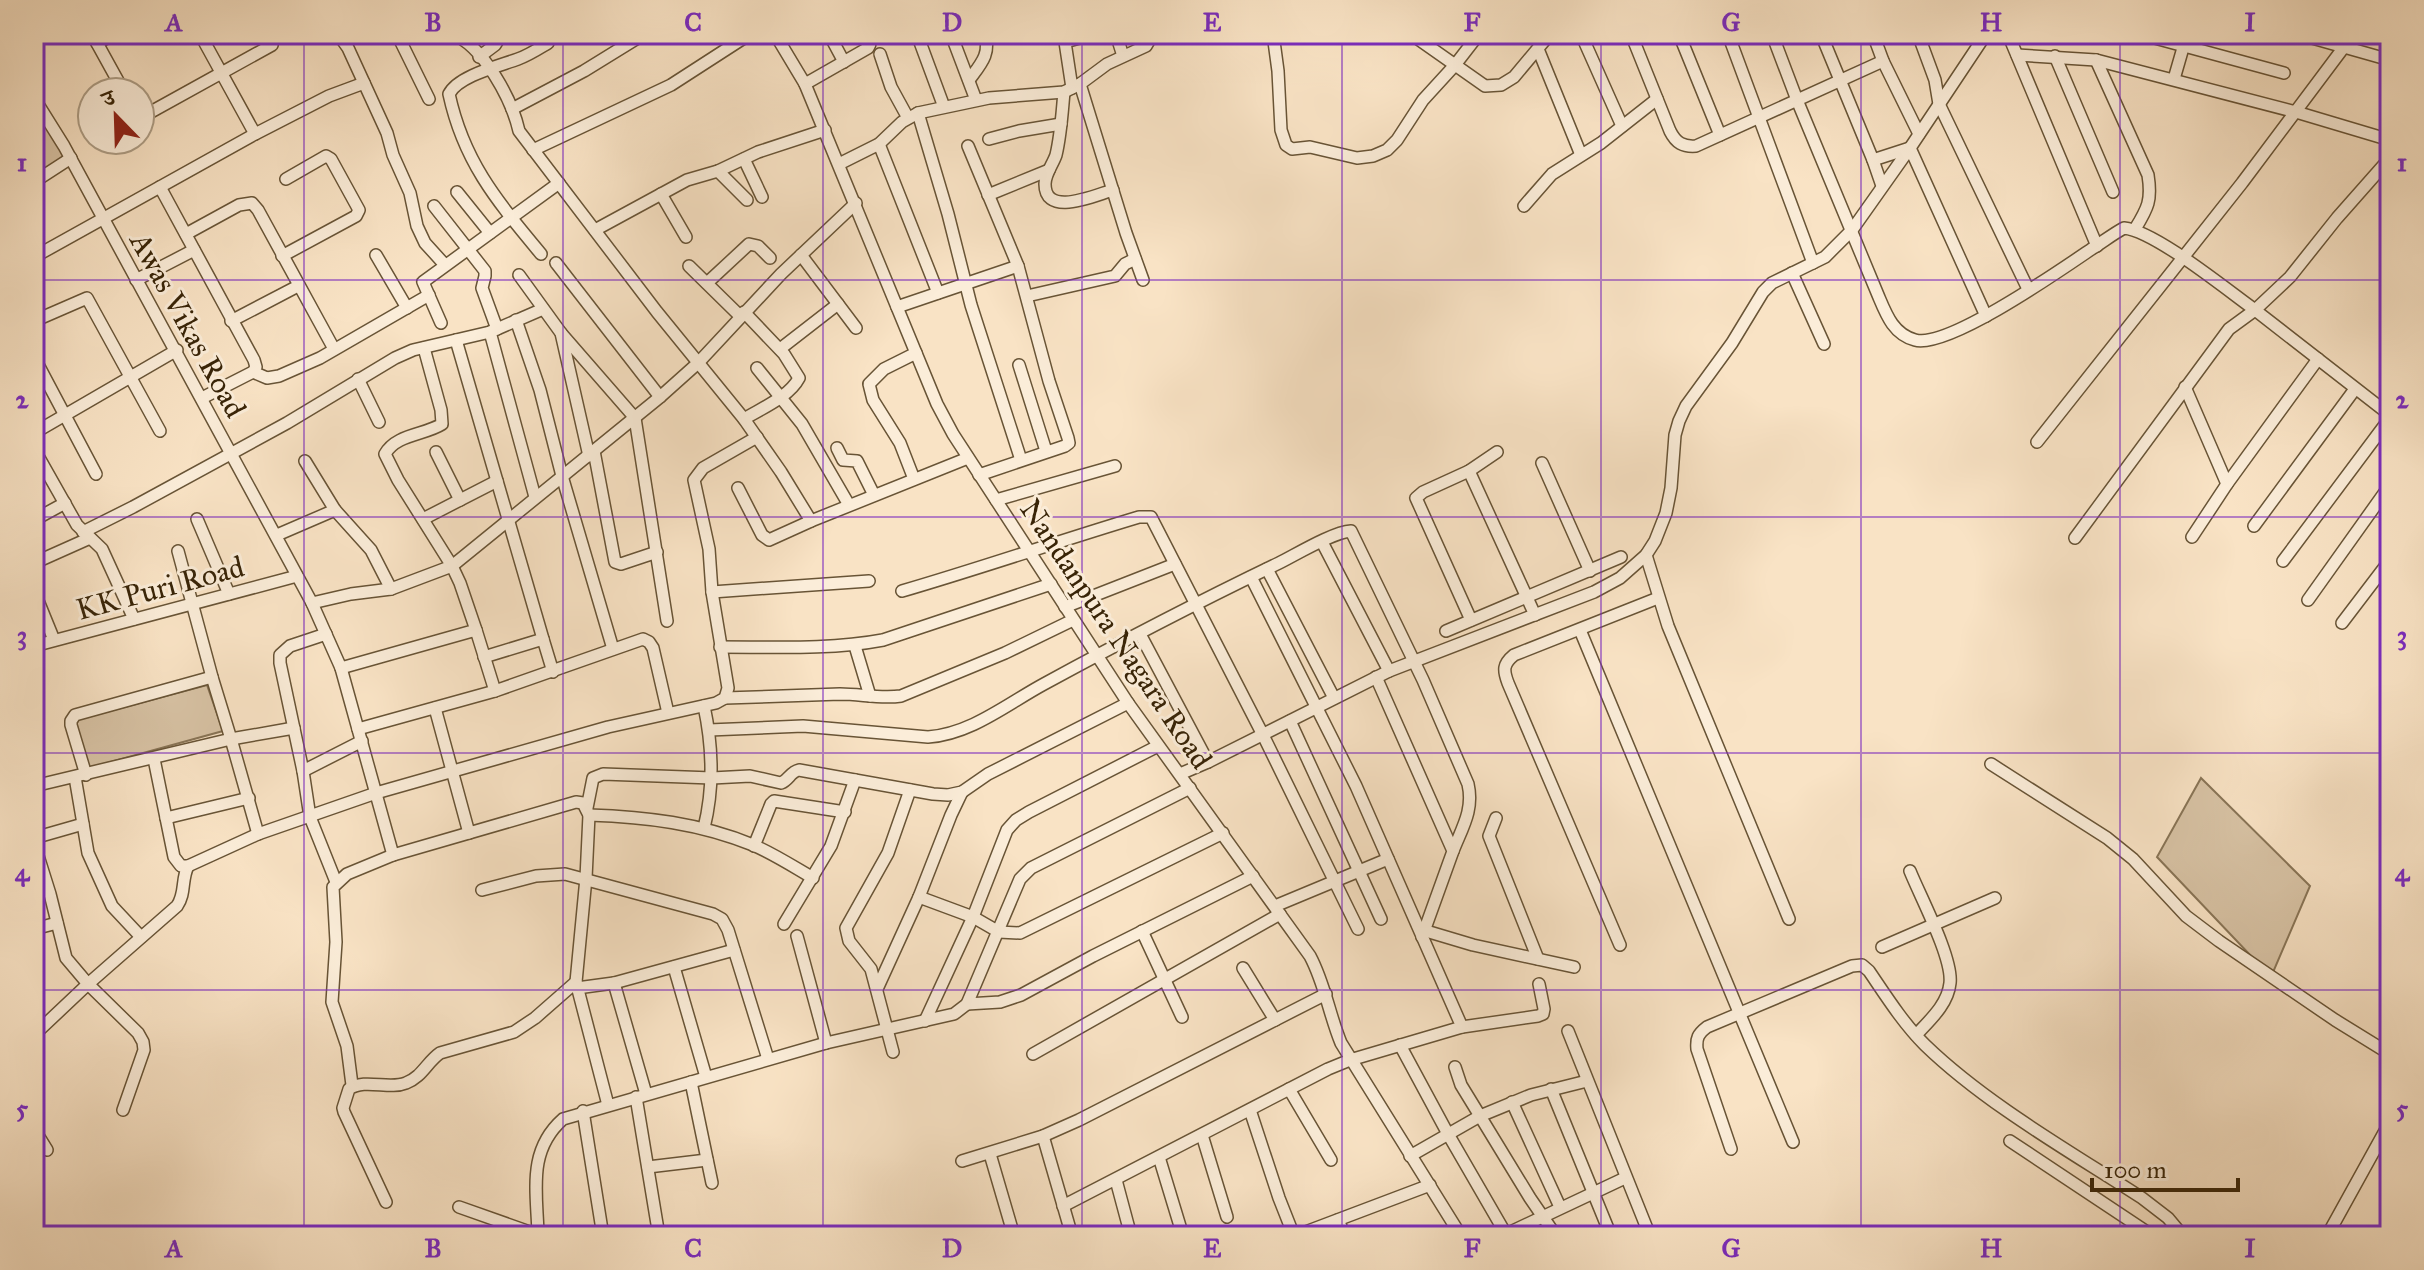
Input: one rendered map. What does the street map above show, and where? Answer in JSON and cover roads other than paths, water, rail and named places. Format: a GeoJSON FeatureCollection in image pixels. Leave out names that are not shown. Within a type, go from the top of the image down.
{"type":"FeatureCollection","features":[{"type":"Feature","properties":{"kind":"street"},"geometry":{"type":"LineString","coordinates":[[115,34],[95,39],[115,76]]}},
{"type":"Feature","properties":{"kind":"street"},"geometry":{"type":"LineString","coordinates":[[200,34],[255,134]]}},
{"type":"Feature","properties":{"kind":"street"},"geometry":{"type":"LineString","coordinates":[[156,109],[272,45],[266,34]]}},
{"type":"Feature","properties":{"kind":"street"},"geometry":{"type":"LineString","coordinates":[[338,34],[348,48],[387,133],[410,193],[417,226],[425,243],[445,265]]}},
{"type":"Feature","properties":{"kind":"street"},"geometry":{"type":"LineString","coordinates":[[397,34],[429,99]]}},
{"type":"Feature","properties":{"kind":"street"},"geometry":{"type":"LineString","coordinates":[[452,34],[463,38],[490,68],[512,109],[519,131],[744,419],[811,521]]}},
{"type":"Feature","properties":{"kind":"street"},"geometry":{"type":"LineString","coordinates":[[479,57],[495,45],[502,34]]}},
{"type":"Feature","properties":{"kind":"street"},"geometry":{"type":"LineString","coordinates":[[512,109],[584,71],[644,34]]}},
{"type":"Feature","properties":{"kind":"street"},"geometry":{"type":"LineString","coordinates":[[533,150],[671,85],[750,34]]}},
{"type":"Feature","properties":{"kind":"street","name":"Nandanpura Nagara Road"},"geometry":{"type":"LineString","coordinates":[[775,34],[805,84],[937,404],[968,458],[1128,703],[1310,956],[1320,974],[1332,1021],[1350,1060],[1461,1236]]}},
{"type":"Feature","properties":{"kind":"street"},"geometry":{"type":"LineString","coordinates":[[829,34],[844,62]]}},
{"type":"Feature","properties":{"kind":"street"},"geometry":{"type":"LineString","coordinates":[[805,84],[868,48],[870,44],[866,34]]}},
{"type":"Feature","properties":{"kind":"street"},"geometry":{"type":"LineString","coordinates":[[917,34],[944,107]]}},
{"type":"Feature","properties":{"kind":"street"},"geometry":{"type":"LineString","coordinates":[[951,34],[976,100]]}},
{"type":"Feature","properties":{"kind":"street"},"geometry":{"type":"LineString","coordinates":[[969,80],[987,52],[988,42],[984,34]]}},
{"type":"Feature","properties":{"kind":"street"},"geometry":{"type":"LineString","coordinates":[[1094,34],[1065,42],[1072,88],[1113,190],[1143,280]]}},
{"type":"Feature","properties":{"kind":"street"},"geometry":{"type":"LineString","coordinates":[[1116,34],[1123,56]]}},
{"type":"Feature","properties":{"kind":"street"},"geometry":{"type":"LineString","coordinates":[[839,164],[879,144],[891,131],[913,116],[976,100],[1072,88],[1123,56],[1146,46],[1153,34]]}},
{"type":"Feature","properties":{"kind":"street"},"geometry":{"type":"LineString","coordinates":[[1273,34],[1281,130],[1286,145],[1292,149],[1321,148],[1340,156],[1357,158],[1387,150],[1397,140],[1423,100],[1479,34]]}},
{"type":"Feature","properties":{"kind":"street"},"geometry":{"type":"LineString","coordinates":[[1417,36],[1485,86],[1501,85],[1523,69],[1550,34]]}},
{"type":"Feature","properties":{"kind":"street"},"geometry":{"type":"LineString","coordinates":[[1581,34],[1622,126]]}},
{"type":"Feature","properties":{"kind":"street"},"geometry":{"type":"LineString","coordinates":[[1631,34],[1670,131],[1680,144],[1696,146],[1883,61]]}},
{"type":"Feature","properties":{"kind":"street"},"geometry":{"type":"LineString","coordinates":[[1679,34],[1720,135]]}},
{"type":"Feature","properties":{"kind":"street"},"geometry":{"type":"LineString","coordinates":[[1728,34],[1813,263]]}},
{"type":"Feature","properties":{"kind":"street"},"geometry":{"type":"LineString","coordinates":[[1772,34],[1889,320],[1898,332],[1916,340],[1931,340],[1951,333],[1986,316],[2124,228],[2135,229],[2255,310],[2390,416],[2283,561]]}},
{"type":"Feature","properties":{"kind":"street"},"geometry":{"type":"LineString","coordinates":[[1821,34],[1882,186]]}},
{"type":"Feature","properties":{"kind":"street"},"geometry":{"type":"LineString","coordinates":[[1873,34],[1919,134]]}},
{"type":"Feature","properties":{"kind":"street"},"geometry":{"type":"LineString","coordinates":[[1918,34],[1935,80],[1939,104],[2028,289]]}},
{"type":"Feature","properties":{"kind":"street"},"geometry":{"type":"LineString","coordinates":[[1180,774],[1413,660],[1594,592],[1620,578],[1646,555],[1666,513],[1675,440],[1686,406],[1732,343],[1763,292],[1772,283],[1813,263],[1835,248],[1852,230],[1986,34]]}},
{"type":"Feature","properties":{"kind":"street"},"geometry":{"type":"LineString","coordinates":[[2008,34],[2097,246]]}},
{"type":"Feature","properties":{"kind":"street"},"geometry":{"type":"LineString","coordinates":[[2140,34],[2185,40],[2284,73]]}},
{"type":"Feature","properties":{"kind":"street"},"geometry":{"type":"LineString","coordinates":[[2298,34],[2390,60]]}},
{"type":"Feature","properties":{"kind":"street"},"geometry":{"type":"LineString","coordinates":[[2174,79],[2185,40]]}},
{"type":"Feature","properties":{"kind":"street"},"geometry":{"type":"LineString","coordinates":[[541,254],[478,173],[449,99],[452,88],[548,43]]}},
{"type":"Feature","properties":{"kind":"street"},"geometry":{"type":"LineString","coordinates":[[2037,442],[2344,47]]}},
{"type":"Feature","properties":{"kind":"street"},"geometry":{"type":"LineString","coordinates":[[1538,49],[1581,155]]}},
{"type":"Feature","properties":{"kind":"street"},"geometry":{"type":"LineString","coordinates":[[880,54],[891,87],[913,116],[948,214],[965,284],[1021,460]]}},
{"type":"Feature","properties":{"kind":"street"},"geometry":{"type":"LineString","coordinates":[[2017,55],[2096,60],[2390,140]]}},
{"type":"Feature","properties":{"kind":"street"},"geometry":{"type":"LineString","coordinates":[[2055,56],[2113,192]]}},
{"type":"Feature","properties":{"kind":"street"},"geometry":{"type":"LineString","coordinates":[[2096,60],[2148,175],[2151,194],[2147,210],[2135,229]]}},
{"type":"Feature","properties":{"kind":"street"},"geometry":{"type":"LineString","coordinates":[[34,257],[255,134],[329,96],[364,83]]}},
{"type":"Feature","properties":{"kind":"street"},"geometry":{"type":"LineString","coordinates":[[1072,88],[1045,185],[1048,196],[1065,203],[1113,190]]}},
{"type":"Feature","properties":{"kind":"street","name":"Awas Vikas Road"},"geometry":{"type":"LineString","coordinates":[[34,98],[71,158],[177,350],[312,603],[341,668],[393,855]]}},
{"type":"Feature","properties":{"kind":"street"},"geometry":{"type":"LineString","coordinates":[[1524,206],[1552,174],[1657,99]]}},
{"type":"Feature","properties":{"kind":"street"},"geometry":{"type":"LineString","coordinates":[[989,139],[1061,124]]}},
{"type":"Feature","properties":{"kind":"street"},"geometry":{"type":"LineString","coordinates":[[595,230],[687,180],[825,130]]}},
{"type":"Feature","properties":{"kind":"street"},"geometry":{"type":"LineString","coordinates":[[879,144],[938,293]]}},
{"type":"Feature","properties":{"kind":"street"},"geometry":{"type":"LineString","coordinates":[[968,146],[1018,266],[1069,443],[979,475]]}},
{"type":"Feature","properties":{"kind":"street"},"geometry":{"type":"LineString","coordinates":[[1873,160],[1910,148]]}},
{"type":"Feature","properties":{"kind":"street"},"geometry":{"type":"LineString","coordinates":[[1910,148],[1986,316]]}},
{"type":"Feature","properties":{"kind":"street"},"geometry":{"type":"LineString","coordinates":[[282,256],[356,216],[359,210],[331,159],[326,156],[286,179]]}},
{"type":"Feature","properties":{"kind":"street"},"geometry":{"type":"LineString","coordinates":[[34,182],[71,158]]}},
{"type":"Feature","properties":{"kind":"street"},"geometry":{"type":"LineString","coordinates":[[2075,538],[2229,329],[2255,310],[2290,277],[2390,158]]}},
{"type":"Feature","properties":{"kind":"street"},"geometry":{"type":"LineString","coordinates":[[744,159],[762,197]]}},
{"type":"Feature","properties":{"kind":"street"},"geometry":{"type":"LineString","coordinates":[[988,195],[1050,170]]}},
{"type":"Feature","properties":{"kind":"street"},"geometry":{"type":"LineString","coordinates":[[718,171],[747,200]]}},
{"type":"Feature","properties":{"kind":"street"},"geometry":{"type":"LineString","coordinates":[[441,323],[423,282],[559,183]]}},
{"type":"Feature","properties":{"kind":"street"},"geometry":{"type":"LineString","coordinates":[[160,187],[256,367],[253,372],[202,398]]}},
{"type":"Feature","properties":{"kind":"street"},"geometry":{"type":"LineString","coordinates":[[457,192],[490,233]]}},
{"type":"Feature","properties":{"kind":"street"},"geometry":{"type":"LineString","coordinates":[[661,194],[686,237]]}},
{"type":"Feature","properties":{"kind":"street"},"geometry":{"type":"LineString","coordinates":[[186,234],[239,205],[252,203],[334,349]]}},
{"type":"Feature","properties":{"kind":"street"},"geometry":{"type":"LineString","coordinates":[[312,603],[391,589],[452,566],[698,363],[742,314],[856,203]]}},
{"type":"Feature","properties":{"kind":"street"},"geometry":{"type":"LineString","coordinates":[[434,206],[485,273],[482,288],[535,497]]}},
{"type":"Feature","properties":{"kind":"street"},"geometry":{"type":"LineString","coordinates":[[707,283],[749,244],[755,244],[770,258]]}},
{"type":"Feature","properties":{"kind":"street"},"geometry":{"type":"LineString","coordinates":[[136,280],[194,250]]}},
{"type":"Feature","properties":{"kind":"street"},"geometry":{"type":"LineString","coordinates":[[376,255],[407,308]]}},
{"type":"Feature","properties":{"kind":"street"},"geometry":{"type":"LineString","coordinates":[[801,255],[856,328]]}},
{"type":"Feature","properties":{"kind":"street"},"geometry":{"type":"LineString","coordinates":[[1027,296],[1118,275],[1125,264],[1135,259]]}},
{"type":"Feature","properties":{"kind":"street"},"geometry":{"type":"LineString","coordinates":[[556,263],[660,397]]}},
{"type":"Feature","properties":{"kind":"street"},"geometry":{"type":"LineString","coordinates":[[689,266],[780,349],[799,376],[781,396],[744,419]]}},
{"type":"Feature","properties":{"kind":"street"},"geometry":{"type":"LineString","coordinates":[[897,307],[1018,266]]}},
{"type":"Feature","properties":{"kind":"street"},"geometry":{"type":"LineString","coordinates":[[1792,273],[1824,344]]}},
{"type":"Feature","properties":{"kind":"street"},"geometry":{"type":"LineString","coordinates":[[519,275],[561,333],[635,418],[667,621]]}},
{"type":"Feature","properties":{"kind":"street"},"geometry":{"type":"LineString","coordinates":[[231,321],[298,286]]}},
{"type":"Feature","properties":{"kind":"street"},"geometry":{"type":"LineString","coordinates":[[253,372],[273,378],[292,371],[429,295]]}},
{"type":"Feature","properties":{"kind":"street"},"geometry":{"type":"LineString","coordinates":[[34,321],[87,298],[160,431]]}},
{"type":"Feature","properties":{"kind":"street"},"geometry":{"type":"LineString","coordinates":[[780,349],[838,304]]}},
{"type":"Feature","properties":{"kind":"street"},"geometry":{"type":"LineString","coordinates":[[34,563],[287,423],[395,358],[493,330],[543,309]]}},
{"type":"Feature","properties":{"kind":"street"},"geometry":{"type":"LineString","coordinates":[[516,320],[540,390],[613,649]]}},
{"type":"Feature","properties":{"kind":"street"},"geometry":{"type":"LineString","coordinates":[[561,333],[615,562],[621,564],[657,552]]}},
{"type":"Feature","properties":{"kind":"street"},"geometry":{"type":"LineString","coordinates":[[456,340],[553,672]]}},
{"type":"Feature","properties":{"kind":"street"},"geometry":{"type":"LineString","coordinates":[[424,348],[442,424],[408,437],[390,447],[385,454],[452,566],[464,592],[495,691]]}},
{"type":"Feature","properties":{"kind":"street"},"geometry":{"type":"LineString","coordinates":[[34,433],[177,350]]}},
{"type":"Feature","properties":{"kind":"street"},"geometry":{"type":"LineString","coordinates":[[914,479],[900,443],[873,400],[869,384],[884,369],[916,353]]}},
{"type":"Feature","properties":{"kind":"street"},"geometry":{"type":"LineString","coordinates":[[34,357],[96,474]]}},
{"type":"Feature","properties":{"kind":"street"},"geometry":{"type":"LineString","coordinates":[[2192,537],[2318,359]]}},
{"type":"Feature","properties":{"kind":"street"},"geometry":{"type":"LineString","coordinates":[[1019,365],[1046,451]]}},
{"type":"Feature","properties":{"kind":"street"},"geometry":{"type":"LineString","coordinates":[[757,368],[802,424],[849,505]]}},
{"type":"Feature","properties":{"kind":"street"},"geometry":{"type":"LineString","coordinates":[[358,379],[379,422]]}},
{"type":"Feature","properties":{"kind":"street"},"geometry":{"type":"LineString","coordinates":[[2185,387],[2227,484]]}},
{"type":"Feature","properties":{"kind":"street"},"geometry":{"type":"LineString","coordinates":[[2254,526],[2355,389]]}},
{"type":"Feature","properties":{"kind":"street"},"geometry":{"type":"LineString","coordinates":[[725,698],[728,688],[712,592],[709,549],[694,480],[703,468],[757,437]]}},
{"type":"Feature","properties":{"kind":"street"},"geometry":{"type":"LineString","coordinates":[[837,448],[843,460],[857,461],[874,495]]}},
{"type":"Feature","properties":{"kind":"street"},"geometry":{"type":"LineString","coordinates":[[34,449],[86,535],[102,549],[134,619]]}},
{"type":"Feature","properties":{"kind":"street"},"geometry":{"type":"LineString","coordinates":[[436,452],[460,500]]}},
{"type":"Feature","properties":{"kind":"street"},"geometry":{"type":"LineString","coordinates":[[1471,620],[1416,498],[1469,471],[1497,452]]}},
{"type":"Feature","properties":{"kind":"street"},"geometry":{"type":"LineString","coordinates":[[738,488],[765,539],[775,539],[849,505],[968,458]]}},
{"type":"Feature","properties":{"kind":"street"},"geometry":{"type":"LineString","coordinates":[[305,461],[328,503],[377,558],[391,589]]}},
{"type":"Feature","properties":{"kind":"street"},"geometry":{"type":"LineString","coordinates":[[1542,463],[1590,571]]}},
{"type":"Feature","properties":{"kind":"street"},"geometry":{"type":"LineString","coordinates":[[996,500],[1115,466]]}},
{"type":"Feature","properties":{"kind":"street"},"geometry":{"type":"LineString","coordinates":[[34,476],[46,469]]}},
{"type":"Feature","properties":{"kind":"street"},"geometry":{"type":"LineString","coordinates":[[1469,471],[1535,615]]}},
{"type":"Feature","properties":{"kind":"street"},"geometry":{"type":"LineString","coordinates":[[423,519],[497,481]]}},
{"type":"Feature","properties":{"kind":"street"},"geometry":{"type":"LineString","coordinates":[[2308,600],[2390,485]]}},
{"type":"Feature","properties":{"kind":"street"},"geometry":{"type":"LineString","coordinates":[[34,520],[65,503]]}},
{"type":"Feature","properties":{"kind":"street"},"geometry":{"type":"LineString","coordinates":[[277,535],[335,510]]}},
{"type":"Feature","properties":{"kind":"street"},"geometry":{"type":"LineString","coordinates":[[902,591],[1146,515],[1155,520],[1358,929]]}},
{"type":"Feature","properties":{"kind":"street"},"geometry":{"type":"LineString","coordinates":[[197,519],[229,594]]}},
{"type":"Feature","properties":{"kind":"street"},"geometry":{"type":"LineString","coordinates":[[709,730],[803,726],[948,736],[1195,604],[1347,531],[1354,533],[1413,660],[1468,784],[1471,799],[1424,934]]}},
{"type":"Feature","properties":{"kind":"street"},"geometry":{"type":"LineString","coordinates":[[1322,542],[1389,671]]}},
{"type":"Feature","properties":{"kind":"street"},"geometry":{"type":"LineString","coordinates":[[178,551],[258,834]]}},
{"type":"Feature","properties":{"kind":"street"},"geometry":{"type":"LineString","coordinates":[[1646,555],[1658,598],[1789,919]]}},
{"type":"Feature","properties":{"kind":"street"},"geometry":{"type":"LineString","coordinates":[[1446,631],[1621,557]]}},
{"type":"Feature","properties":{"kind":"street"},"geometry":{"type":"LineString","coordinates":[[2342,623],[2390,560]]}},
{"type":"Feature","properties":{"kind":"street"},"geometry":{"type":"LineString","coordinates":[[1065,607],[1175,564]]}},
{"type":"Feature","properties":{"kind":"street"},"geometry":{"type":"LineString","coordinates":[[1267,569],[1334,698]]}},
{"type":"Feature","properties":{"kind":"street","name":"KK Puri Road"},"geometry":{"type":"LineString","coordinates":[[34,646],[297,576]]}},
{"type":"Feature","properties":{"kind":"street"},"geometry":{"type":"LineString","coordinates":[[1251,577],[1356,786],[1424,934],[1462,1027]]}},
{"type":"Feature","properties":{"kind":"street"},"geometry":{"type":"LineString","coordinates":[[712,592],[869,581]]}},
{"type":"Feature","properties":{"kind":"street"},"geometry":{"type":"LineString","coordinates":[[720,647],[855,646],[898,636],[1051,584]]}},
{"type":"Feature","properties":{"kind":"street"},"geometry":{"type":"LineString","coordinates":[[34,591],[54,640]]}},
{"type":"Feature","properties":{"kind":"street"},"geometry":{"type":"LineString","coordinates":[[1620,945],[1505,674],[1507,661],[1514,655],[1658,598]]}},
{"type":"Feature","properties":{"kind":"street"},"geometry":{"type":"LineString","coordinates":[[154,759],[174,857],[181,866],[188,866],[258,834],[376,793],[543,744],[704,706],[725,698],[849,694],[885,698],[901,696],[1005,653],[1073,620]]}},
{"type":"Feature","properties":{"kind":"street"},"geometry":{"type":"LineString","coordinates":[[341,668],[476,630]]}},
{"type":"Feature","properties":{"kind":"street"},"geometry":{"type":"LineString","coordinates":[[1580,630],[1793,1142]]}},
{"type":"Feature","properties":{"kind":"street"},"geometry":{"type":"LineString","coordinates":[[326,634],[290,646],[280,655],[310,817],[336,882]]}},
{"type":"Feature","properties":{"kind":"street"},"geometry":{"type":"LineString","coordinates":[[1140,634],[1208,762]]}},
{"type":"Feature","properties":{"kind":"street"},"geometry":{"type":"LineString","coordinates":[[484,657],[543,639]]}},
{"type":"Feature","properties":{"kind":"street"},"geometry":{"type":"LineString","coordinates":[[303,771],[360,735],[643,639],[653,648],[668,713]]}},
{"type":"Feature","properties":{"kind":"street"},"geometry":{"type":"LineString","coordinates":[[855,646],[870,696]]}},
{"type":"Feature","properties":{"kind":"street"},"geometry":{"type":"LineString","coordinates":[[141,937],[119,915],[107,896],[88,853],[81,776],[71,721],[75,715],[212,677]]}},
{"type":"Feature","properties":{"kind":"street"},"geometry":{"type":"LineString","coordinates":[[1376,677],[1453,851]]}},
{"type":"Feature","properties":{"kind":"street"},"geometry":{"type":"LineString","coordinates":[[608,1105],[576,985],[593,778],[603,774],[712,778],[750,776],[781,783],[799,770],[948,795],[962,792],[988,774],[1128,703]]}},
{"type":"Feature","properties":{"kind":"street"},"geometry":{"type":"LineString","coordinates":[[704,706],[712,778],[704,828]]}},
{"type":"Feature","properties":{"kind":"street"},"geometry":{"type":"LineString","coordinates":[[435,708],[469,833]]}},
{"type":"Feature","properties":{"kind":"street"},"geometry":{"type":"LineString","coordinates":[[1290,721],[1381,919]]}},
{"type":"Feature","properties":{"kind":"street"},"geometry":{"type":"LineString","coordinates":[[34,786],[231,739],[294,728]]}},
{"type":"Feature","properties":{"kind":"street"},"geometry":{"type":"LineString","coordinates":[[925,1021],[973,917],[1007,830],[1016,820],[1158,746]]}},
{"type":"Feature","properties":{"kind":"street"},"geometry":{"type":"LineString","coordinates":[[1991,764],[2107,838],[2133,859],[2186,916],[2219,941],[2390,1054]]}},
{"type":"Feature","properties":{"kind":"street"},"geometry":{"type":"LineString","coordinates":[[784,924],[831,846],[855,780]]}},
{"type":"Feature","properties":{"kind":"street"},"geometry":{"type":"LineString","coordinates":[[459,1207],[540,1235],[538,1157],[557,1124],[570,1115],[826,1043],[954,1014],[967,1004],[1020,879],[1031,868],[1190,788]]}},
{"type":"Feature","properties":{"kind":"street"},"geometry":{"type":"LineString","coordinates":[[893,1052],[877,989],[865,959],[849,941],[846,928],[888,853],[910,790]]}},
{"type":"Feature","properties":{"kind":"street"},"geometry":{"type":"LineString","coordinates":[[877,989],[962,792]]}},
{"type":"Feature","properties":{"kind":"street"},"geometry":{"type":"LineString","coordinates":[[166,818],[249,798]]}},
{"type":"Feature","properties":{"kind":"street"},"geometry":{"type":"LineString","coordinates":[[754,846],[774,801],[845,812]]}},
{"type":"Feature","properties":{"kind":"street"},"geometry":{"type":"LineString","coordinates":[[386,1202],[343,1108],[352,1085],[347,1046],[332,1002],[336,942],[333,887],[347,874],[393,855],[576,802],[583,803],[588,811]]}},
{"type":"Feature","properties":{"kind":"street"},"geometry":{"type":"LineString","coordinates":[[588,811],[704,828],[754,846],[813,878]]}},
{"type":"Feature","properties":{"kind":"street"},"geometry":{"type":"LineString","coordinates":[[1496,818],[1489,836],[1538,959]]}},
{"type":"Feature","properties":{"kind":"street"},"geometry":{"type":"LineString","coordinates":[[83,824],[34,841],[38,870],[66,958],[143,1042],[144,1050],[123,1110]]}},
{"type":"Feature","properties":{"kind":"street"},"geometry":{"type":"LineString","coordinates":[[919,897],[973,917],[999,932],[1012,934],[1027,930],[1223,833]]}},
{"type":"Feature","properties":{"kind":"street"},"geometry":{"type":"LineString","coordinates":[[1033,1054],[1278,910],[1335,879],[1388,859]]}},
{"type":"Feature","properties":{"kind":"street"},"geometry":{"type":"LineString","coordinates":[[34,1035],[177,906],[182,899],[183,875],[188,866]]}},
{"type":"Feature","properties":{"kind":"street"},"geometry":{"type":"LineString","coordinates":[[1910,871],[1948,963],[1950,983],[1945,1000],[1916,1035]]}},
{"type":"Feature","properties":{"kind":"street"},"geometry":{"type":"LineString","coordinates":[[482,890],[551,874],[565,874],[722,919],[768,1059]]}},
{"type":"Feature","properties":{"kind":"street"},"geometry":{"type":"LineString","coordinates":[[967,1004],[1000,1002],[1021,995],[1253,876]]}},
{"type":"Feature","properties":{"kind":"street"},"geometry":{"type":"LineString","coordinates":[[1882,947],[1995,898]]}},
{"type":"Feature","properties":{"kind":"street"},"geometry":{"type":"LineString","coordinates":[[34,929],[57,923]]}},
{"type":"Feature","properties":{"kind":"street"},"geometry":{"type":"LineString","coordinates":[[1142,931],[1182,1017]]}},
{"type":"Feature","properties":{"kind":"street"},"geometry":{"type":"LineString","coordinates":[[1424,934],[1574,967]]}},
{"type":"Feature","properties":{"kind":"street"},"geometry":{"type":"LineString","coordinates":[[797,936],[826,1043]]}},
{"type":"Feature","properties":{"kind":"street"},"geometry":{"type":"LineString","coordinates":[[352,1085],[405,1084],[419,1076],[440,1053],[522,1028],[576,985],[614,983],[734,950]]}},
{"type":"Feature","properties":{"kind":"street"},"geometry":{"type":"LineString","coordinates":[[1731,1149],[1696,1041],[1699,1034],[1707,1027],[1852,966],[1862,965],[1916,1035],[1973,1086],[2142,1198],[2168,1218],[2183,1236]]}},
{"type":"Feature","properties":{"kind":"street"},"geometry":{"type":"LineString","coordinates":[[674,967],[706,1077]]}},
{"type":"Feature","properties":{"kind":"street"},"geometry":{"type":"LineString","coordinates":[[1243,968],[1275,1020]]}},
{"type":"Feature","properties":{"kind":"street"},"geometry":{"type":"LineString","coordinates":[[614,983],[641,1095],[659,1236]]}},
{"type":"Feature","properties":{"kind":"street"},"geometry":{"type":"LineString","coordinates":[[1063,1206],[1350,1060],[1462,1027],[1543,1014],[1539,984]]}},
{"type":"Feature","properties":{"kind":"street"},"geometry":{"type":"LineString","coordinates":[[962,1161],[1043,1136],[1079,1120],[1326,994]]}},
{"type":"Feature","properties":{"kind":"street"},"geometry":{"type":"LineString","coordinates":[[1568,1031],[1650,1236]]}},
{"type":"Feature","properties":{"kind":"street"},"geometry":{"type":"LineString","coordinates":[[1400,1045],[1505,1235],[1625,1178]]}},
{"type":"Feature","properties":{"kind":"street"},"geometry":{"type":"LineString","coordinates":[[1455,1067],[1461,1085],[1556,1236]]}},
{"type":"Feature","properties":{"kind":"street"},"geometry":{"type":"LineString","coordinates":[[1410,1156],[1480,1116],[1512,1102],[1587,1081]]}},
{"type":"Feature","properties":{"kind":"street"},"geometry":{"type":"LineString","coordinates":[[691,1082],[712,1183]]}},
{"type":"Feature","properties":{"kind":"street"},"geometry":{"type":"LineString","coordinates":[[1289,1089],[1331,1160]]}},
{"type":"Feature","properties":{"kind":"street"},"geometry":{"type":"LineString","coordinates":[[1551,1089],[1611,1236]]}},
{"type":"Feature","properties":{"kind":"street"},"geometry":{"type":"LineString","coordinates":[[1512,1102],[1560,1207]]}},
{"type":"Feature","properties":{"kind":"street"},"geometry":{"type":"LineString","coordinates":[[1250,1110],[1294,1236],[1430,1185]]}},
{"type":"Feature","properties":{"kind":"street"},"geometry":{"type":"LineString","coordinates":[[583,1111],[603,1236]]}},
{"type":"Feature","properties":{"kind":"street"},"geometry":{"type":"LineString","coordinates":[[2327,1236],[2390,1122]]}},
{"type":"Feature","properties":{"kind":"street"},"geometry":{"type":"LineString","coordinates":[[34,1129],[47,1150]]}},
{"type":"Feature","properties":{"kind":"street"},"geometry":{"type":"LineString","coordinates":[[1202,1135],[1227,1217]]}},
{"type":"Feature","properties":{"kind":"street"},"geometry":{"type":"LineString","coordinates":[[1043,1136],[1072,1236]]}},
{"type":"Feature","properties":{"kind":"street"},"geometry":{"type":"LineString","coordinates":[[2010,1141],[2153,1236]]}},
{"type":"Feature","properties":{"kind":"street"},"geometry":{"type":"LineString","coordinates":[[990,1154],[1014,1236]]}},
{"type":"Feature","properties":{"kind":"street"},"geometry":{"type":"LineString","coordinates":[[1159,1157],[1183,1236]]}},
{"type":"Feature","properties":{"kind":"street"},"geometry":{"type":"LineString","coordinates":[[648,1167],[707,1160]]}},
{"type":"Feature","properties":{"kind":"street"},"geometry":{"type":"LineString","coordinates":[[1116,1180],[1131,1236]]}},
{"type":"Feature","properties":{"kind":"street"},"geometry":{"type":"LineString","coordinates":[[1338,1220],[1345,1236]]}}]}
